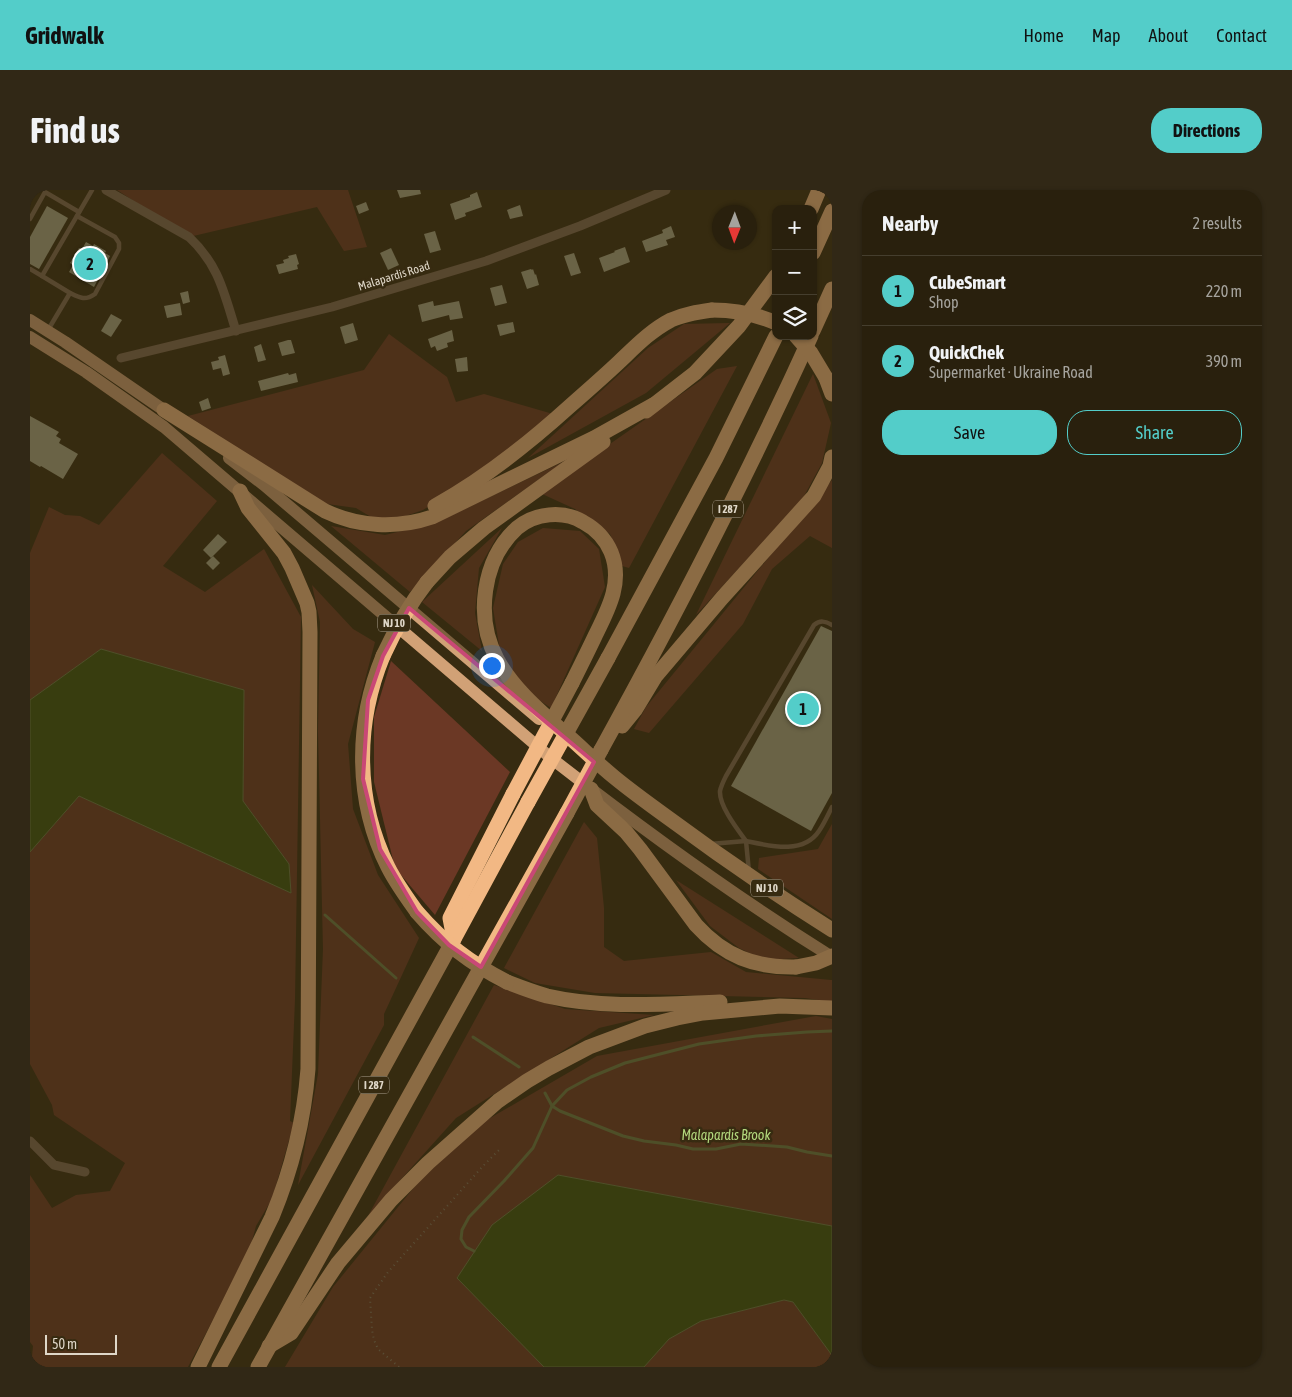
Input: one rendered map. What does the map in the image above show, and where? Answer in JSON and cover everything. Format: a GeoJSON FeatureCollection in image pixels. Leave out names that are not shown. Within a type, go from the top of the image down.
{"type":"FeatureCollection","features":[{"type":"Feature","properties":{"kind":"highway"},"geometry":{"type":"LineString","coordinates":[[813,205],[819,190]]}},
{"type":"Feature","properties":{"kind":"highway"},"geometry":{"type":"LineString","coordinates":[[814,250],[832,211]]}},
{"type":"Feature","properties":{"kind":"highway"},"geometry":{"type":"LineString","coordinates":[[772,281],[739,326],[695,373],[484,528],[450,557],[427,582],[415,597],[392,637],[376,674],[368,700],[363,745],[363,778],[370,819],[380,849],[401,890],[417,912],[448,945],[507,982],[546,995],[577,1002],[656,1005],[763,1001],[812,1002],[832,1007]]}},
{"type":"Feature","properties":{"kind":"highway"},"geometry":{"type":"LineString","coordinates":[[817,322],[832,289]]}},
{"type":"Feature","properties":{"kind":"highway"},"geometry":{"type":"LineString","coordinates":[[373,524],[410,517],[461,490],[497,467],[569,407],[645,337],[673,319],[698,311],[732,310],[763,317],[772,321]]}},
{"type":"Feature","properties":{"kind":"highway","name":"I 287"},"geometry":{"type":"LineString","coordinates":[[219,1367],[608,658],[716,458],[774,340]]}},
{"type":"Feature","properties":{"kind":"highway"},"geometry":{"type":"LineString","coordinates":[[800,340],[812,353],[826,378],[832,394]]}},
{"type":"Feature","properties":{"kind":"highway","name":"I 287"},"geometry":{"type":"LineString","coordinates":[[258,1367],[640,679],[732,501],[809,340]]}},
{"type":"Feature","properties":{"kind":"highway"},"geometry":{"type":"LineString","coordinates":[[164,410],[324,511],[350,520],[373,524],[402,524],[415,523],[432,517],[594,438],[653,405]]}},
{"type":"Feature","properties":{"kind":"highway"},"geometry":{"type":"LineString","coordinates":[[601,750],[635,710],[654,677],[814,496],[830,466],[832,457]]}},
{"type":"Feature","properties":{"kind":"highway"},"geometry":{"type":"LineString","coordinates":[[198,1367],[272,1217],[282,1192],[302,1122],[309,1059],[309,612],[299,583],[284,553],[248,508],[240,491]]}},
{"type":"Feature","properties":{"kind":"highway"},"geometry":{"type":"LineString","coordinates":[[454,939],[450,918],[514,794],[572,683],[611,603],[615,586],[615,564],[606,540],[592,527],[569,516],[546,515],[534,518],[522,525],[506,541],[496,555],[488,577],[485,598],[484,615],[487,635],[497,660],[535,707],[614,777]]}},
{"type":"Feature","properties":{"kind":"highway","name":"NJ 10"},"geometry":{"type":"LineString","coordinates":[[614,777],[704,844],[787,902],[832,930]]}},
{"type":"Feature","properties":{"kind":"highway"},"geometry":{"type":"LineString","coordinates":[[591,790],[597,805],[626,832],[696,925],[718,945],[732,954],[763,966],[796,967],[832,957]]}},
{"type":"Feature","properties":{"kind":"highway"},"geometry":{"type":"LineString","coordinates":[[269,1346],[291,1333],[338,1263],[390,1200],[492,1106],[528,1080],[589,1046],[645,1026],[677,1018],[704,1013],[780,1006],[832,1007]]}},
{"type":"Feature","properties":{"kind":"main road","name":"NJ 10"},"geometry":{"type":"LineString","coordinates":[[30,320],[164,410],[264,485],[545,725],[614,777]]}},
{"type":"Feature","properties":{"kind":"main road","name":"NJ 10"},"geometry":{"type":"LineString","coordinates":[[30,336],[164,426],[551,758],[591,790],[736,895],[832,957]]}},
{"type":"Feature","properties":{"kind":"street"},"geometry":{"type":"LineString","coordinates":[[106,190],[189,237],[198,246],[214,268],[222,286],[236,331]]}},
{"type":"Feature","properties":{"kind":"street","name":"Malapardis Road"},"geometry":{"type":"LineString","coordinates":[[121,358],[332,307],[486,261],[580,226],[666,190]]}},
{"type":"Feature","properties":{"kind":"street"},"geometry":{"type":"LineString","coordinates":[[30,1141],[54,1165],[85,1172]]}},
{"type":"Feature","properties":{"kind":"lane"},"geometry":{"type":"LineString","coordinates":[[42,276],[92,190]]}},
{"type":"Feature","properties":{"kind":"lane"},"geometry":{"type":"LineString","coordinates":[[30,219],[45,192],[115,237],[119,243],[119,249],[95,294],[89,298],[80,298],[30,269]]}},
{"type":"Feature","properties":{"kind":"lane"},"geometry":{"type":"LineString","coordinates":[[48,331],[70,292]]}},
{"type":"Feature","properties":{"kind":"lane"},"geometry":{"type":"LineString","coordinates":[[750,876],[746,841],[731,821],[720,795],[720,789],[814,625],[818,622],[825,622],[832,625]]}},
{"type":"Feature","properties":{"kind":"lane"},"geometry":{"type":"LineString","coordinates":[[704,844],[746,841],[784,848],[799,846],[818,833],[832,807]]}},
{"type":"Feature","properties":{"kind":"path"},"geometry":{"type":"LineString","coordinates":[[399,1367],[378,1349],[374,1340],[370,1298],[388,1272],[500,1149]]}},
{"type":"Feature","properties":{"kind":"highlighted area"},"geometry":{"type":"Polygon","coordinates":[[[409,608],[594,762],[481,967],[449,945],[417,912],[380,849],[363,779],[368,700],[383,656],[409,608]]]}},
{"type":"Feature","properties":{"kind":"shaded area"},"geometry":{"type":"Polygon","coordinates":[[[117,190],[348,190],[367,247],[344,251],[317,207],[189,237],[117,190]]]}},
{"type":"Feature","properties":{"kind":"shaded area"},"geometry":{"type":"Polygon","coordinates":[[[730,323],[646,393],[528,458],[648,348],[684,324],[730,323]]]}},
{"type":"Feature","properties":{"kind":"shaded area"},"geometry":{"type":"Polygon","coordinates":[[[389,334],[447,377],[456,402],[484,394],[553,414],[494,465],[423,510],[400,518],[376,520],[356,508],[320,503],[188,416],[364,370],[389,334]]]}},
{"type":"Feature","properties":{"kind":"shaded area"},"geometry":{"type":"Polygon","coordinates":[[[737,366],[629,568],[622,566],[610,534],[575,509],[540,493],[717,369],[737,366]]]}},
{"type":"Feature","properties":{"kind":"shaded area"},"geometry":{"type":"Polygon","coordinates":[[[813,374],[831,423],[822,463],[803,498],[696,615],[813,374]]]}},
{"type":"Feature","properties":{"kind":"shaded area"},"geometry":{"type":"Polygon","coordinates":[[[162,453],[217,501],[163,566],[205,592],[264,549],[301,617],[295,999],[290,1121],[294,1123],[272,1199],[256,1226],[249,1252],[188,1367],[31,1367],[33,1346],[30,1342],[30,1175],[52,1208],[76,1195],[110,1191],[125,1163],[54,1115],[52,1105],[30,1064],[30,852],[79,796],[291,893],[289,864],[243,801],[244,690],[101,649],[30,700],[30,553],[49,507],[65,515],[80,516],[99,525],[162,453]]]}},
{"type":"Feature","properties":{"kind":"shaded area"},"geometry":{"type":"Polygon","coordinates":[[[565,461],[466,531],[410,592],[331,526],[385,535],[435,523],[565,461]]]}},
{"type":"Feature","properties":{"kind":"shaded area"},"geometry":{"type":"Polygon","coordinates":[[[832,480],[832,548],[810,536],[772,569],[743,624],[649,733],[634,729],[646,707],[832,480]]]}},
{"type":"Feature","properties":{"kind":"shaded area"},"geometry":{"type":"Polygon","coordinates":[[[502,528],[479,568],[475,613],[482,651],[422,602],[502,528]]]}},
{"type":"Feature","properties":{"kind":"shaded area"},"geometry":{"type":"Polygon","coordinates":[[[543,528],[580,531],[599,549],[605,587],[551,708],[519,682],[500,651],[493,608],[503,564],[518,542],[543,528]]]}},
{"type":"Feature","properties":{"kind":"shaded area"},"geometry":{"type":"Polygon","coordinates":[[[312,585],[353,629],[375,642],[348,744],[353,809],[378,875],[419,938],[384,1014],[384,1025],[298,1185],[318,1074],[323,949],[318,731],[320,622],[312,585]]]}},
{"type":"Feature","properties":{"kind":"shaded area"},"geometry":{"type":"Polygon","coordinates":[[[101,649],[244,690],[243,801],[289,864],[291,893],[79,796],[30,852],[30,700],[101,649]]]}},
{"type":"Feature","properties":{"kind":"shaded area"},"geometry":{"type":"Polygon","coordinates":[[[391,661],[510,772],[435,915],[395,868],[374,782],[374,717],[391,661]]]}},
{"type":"Feature","properties":{"kind":"shaded area"},"geometry":{"type":"Polygon","coordinates":[[[584,822],[597,838],[604,908],[604,947],[624,961],[711,952],[746,972],[832,980],[832,1002],[805,998],[595,993],[535,983],[504,968],[584,822]]]}},
{"type":"Feature","properties":{"kind":"shaded area"},"geometry":{"type":"Polygon","coordinates":[[[832,824],[832,919],[758,869],[759,858],[818,849],[832,824]]]}},
{"type":"Feature","properties":{"kind":"shaded area"},"geometry":{"type":"Polygon","coordinates":[[[676,880],[799,958],[764,960],[739,948],[710,926],[676,880]]]}},
{"type":"Feature","properties":{"kind":"shaded area"},"geometry":{"type":"Polygon","coordinates":[[[494,985],[565,1009],[654,1015],[599,1028],[456,1118],[368,1216],[494,985]]]}},
{"type":"Feature","properties":{"kind":"shaded area"},"geometry":{"type":"Polygon","coordinates":[[[816,1016],[832,1019],[832,1226],[558,1175],[457,1277],[544,1367],[285,1367],[333,1287],[420,1180],[485,1121],[597,1056],[816,1016]]]}},
{"type":"Feature","properties":{"kind":"shaded area"},"geometry":{"type":"Polygon","coordinates":[[[558,1175],[832,1226],[832,1358],[793,1302],[784,1300],[701,1321],[669,1339],[644,1367],[544,1367],[457,1278],[492,1225],[558,1175]]]}},
{"type":"Feature","properties":{"kind":"shaded area"},"geometry":{"type":"Polygon","coordinates":[[[784,1300],[793,1302],[831,1354],[832,1367],[644,1367],[669,1339],[701,1321],[784,1300]]]}},
{"type":"Feature","properties":{"kind":"building"},"geometry":{"type":"Polygon","coordinates":[[[397,190],[420,190],[421,194],[400,198],[397,190]]]}},
{"type":"Feature","properties":{"kind":"building"},"geometry":{"type":"Polygon","coordinates":[[[477,192],[482,207],[465,213],[466,216],[455,220],[450,204],[470,197],[470,195],[477,192]]]}},
{"type":"Feature","properties":{"kind":"building"},"geometry":{"type":"Polygon","coordinates":[[[366,202],[369,210],[359,214],[356,206],[366,202]]]}},
{"type":"Feature","properties":{"kind":"building"},"geometry":{"type":"Polygon","coordinates":[[[520,205],[523,216],[510,219],[507,210],[520,205]]]}},
{"type":"Feature","properties":{"kind":"building"},"geometry":{"type":"Polygon","coordinates":[[[47,206],[68,218],[39,269],[30,264],[30,237],[47,206]]]}},
{"type":"Feature","properties":{"kind":"building"},"geometry":{"type":"Polygon","coordinates":[[[671,226],[675,237],[666,240],[668,245],[646,252],[642,241],[663,233],[662,230],[671,226]]]}},
{"type":"Feature","properties":{"kind":"building"},"geometry":{"type":"Polygon","coordinates":[[[435,231],[441,250],[430,253],[424,234],[435,231]]]}},
{"type":"Feature","properties":{"kind":"building"},"geometry":{"type":"Polygon","coordinates":[[[86,242],[106,251],[105,253],[110,256],[94,287],[69,272],[73,265],[70,263],[79,248],[82,249],[86,242]]]}},
{"type":"Feature","properties":{"kind":"building"},"geometry":{"type":"Polygon","coordinates":[[[625,247],[630,262],[604,272],[599,258],[625,247]]]}},
{"type":"Feature","properties":{"kind":"building"},"geometry":{"type":"Polygon","coordinates":[[[391,248],[399,265],[388,270],[380,253],[391,248]]]}},
{"type":"Feature","properties":{"kind":"building"},"geometry":{"type":"Polygon","coordinates":[[[574,253],[581,273],[571,276],[564,256],[574,253]]]}},
{"type":"Feature","properties":{"kind":"building"},"geometry":{"type":"Polygon","coordinates":[[[296,254],[299,264],[297,265],[298,269],[279,274],[276,265],[284,263],[283,260],[289,258],[288,256],[296,254]]]}},
{"type":"Feature","properties":{"kind":"building"},"geometry":{"type":"Polygon","coordinates":[[[531,269],[536,274],[539,285],[527,289],[521,272],[531,269]]]}},
{"type":"Feature","properties":{"kind":"building"},"geometry":{"type":"Polygon","coordinates":[[[502,285],[507,303],[495,306],[490,288],[502,285]]]}},
{"type":"Feature","properties":{"kind":"building"},"geometry":{"type":"Polygon","coordinates":[[[188,291],[190,302],[183,304],[180,293],[188,291]]]}},
{"type":"Feature","properties":{"kind":"building"},"geometry":{"type":"Polygon","coordinates":[[[433,301],[434,306],[459,301],[463,318],[450,320],[449,315],[422,322],[418,305],[433,301]]]}},
{"type":"Feature","properties":{"kind":"building"},"geometry":{"type":"Polygon","coordinates":[[[180,303],[182,315],[167,318],[164,306],[180,303]]]}},
{"type":"Feature","properties":{"kind":"building"},"geometry":{"type":"Polygon","coordinates":[[[111,314],[122,320],[111,337],[101,331],[111,314]]]}},
{"type":"Feature","properties":{"kind":"building"},"geometry":{"type":"Polygon","coordinates":[[[513,322],[515,332],[500,336],[497,325],[513,322]]]}},
{"type":"Feature","properties":{"kind":"building"},"geometry":{"type":"Polygon","coordinates":[[[353,323],[358,340],[345,344],[340,327],[353,323]]]}},
{"type":"Feature","properties":{"kind":"building"},"geometry":{"type":"Polygon","coordinates":[[[452,330],[454,341],[447,343],[448,347],[437,351],[435,346],[431,348],[428,339],[452,330]]]}},
{"type":"Feature","properties":{"kind":"building"},"geometry":{"type":"Polygon","coordinates":[[[291,340],[295,353],[282,356],[278,343],[291,340]]]}},
{"type":"Feature","properties":{"kind":"building"},"geometry":{"type":"Polygon","coordinates":[[[261,344],[266,360],[258,362],[254,347],[261,344]]]}},
{"type":"Feature","properties":{"kind":"building"},"geometry":{"type":"Polygon","coordinates":[[[225,355],[230,374],[223,376],[221,368],[213,370],[211,362],[219,360],[218,357],[225,355]]]}},
{"type":"Feature","properties":{"kind":"building"},"geometry":{"type":"Polygon","coordinates":[[[467,357],[468,371],[457,372],[455,359],[467,357]]]}},
{"type":"Feature","properties":{"kind":"building"},"geometry":{"type":"Polygon","coordinates":[[[288,373],[289,375],[296,373],[298,382],[261,391],[258,381],[288,373]]]}},
{"type":"Feature","properties":{"kind":"building"},"geometry":{"type":"Polygon","coordinates":[[[208,398],[211,408],[202,411],[199,402],[208,398]]]}},
{"type":"Feature","properties":{"kind":"building"},"geometry":{"type":"Polygon","coordinates":[[[30,416],[59,432],[56,436],[61,439],[59,443],[78,454],[63,479],[30,461],[30,416]]]}},
{"type":"Feature","properties":{"kind":"building"},"geometry":{"type":"Polygon","coordinates":[[[218,534],[227,542],[211,558],[203,550],[218,534]]]}},
{"type":"Feature","properties":{"kind":"building"},"geometry":{"type":"Polygon","coordinates":[[[213,556],[220,563],[213,570],[206,563],[213,556]]]}},
{"type":"Feature","properties":{"kind":"building"},"geometry":{"type":"Polygon","coordinates":[[[821,626],[832,631],[832,793],[811,831],[731,786],[821,626]]]}},
{"type":"Feature","properties":{"kind":"waterway","name":"Malapardis Brook"},"geometry":{"type":"LineString","coordinates":[[325,915],[396,978]]}},
{"type":"Feature","properties":{"kind":"waterway"},"geometry":{"type":"LineString","coordinates":[[474,1251],[466,1247],[461,1239],[462,1230],[469,1217],[533,1148],[552,1106],[567,1090],[591,1077],[625,1063],[699,1044],[756,1036],[832,1031]]}},
{"type":"Feature","properties":{"kind":"waterway","name":"Malapardis Brook"},"geometry":{"type":"LineString","coordinates":[[473,1037],[519,1067]]}},
{"type":"Feature","properties":{"kind":"waterway","name":"Malapardis Brook"},"geometry":{"type":"LineString","coordinates":[[545,1093],[552,1106],[560,1111],[623,1136],[644,1141],[693,1149],[716,1149],[741,1144],[787,1147],[832,1156]]}},
{"type":"Feature","properties":{"kind":"place","name":"QuickChek"},"geometry":{"type":"Point","coordinates":[90,264]}},
{"type":"Feature","properties":{"kind":"place","name":"CubeSmart"},"geometry":{"type":"Point","coordinates":[803,709]}}]}
